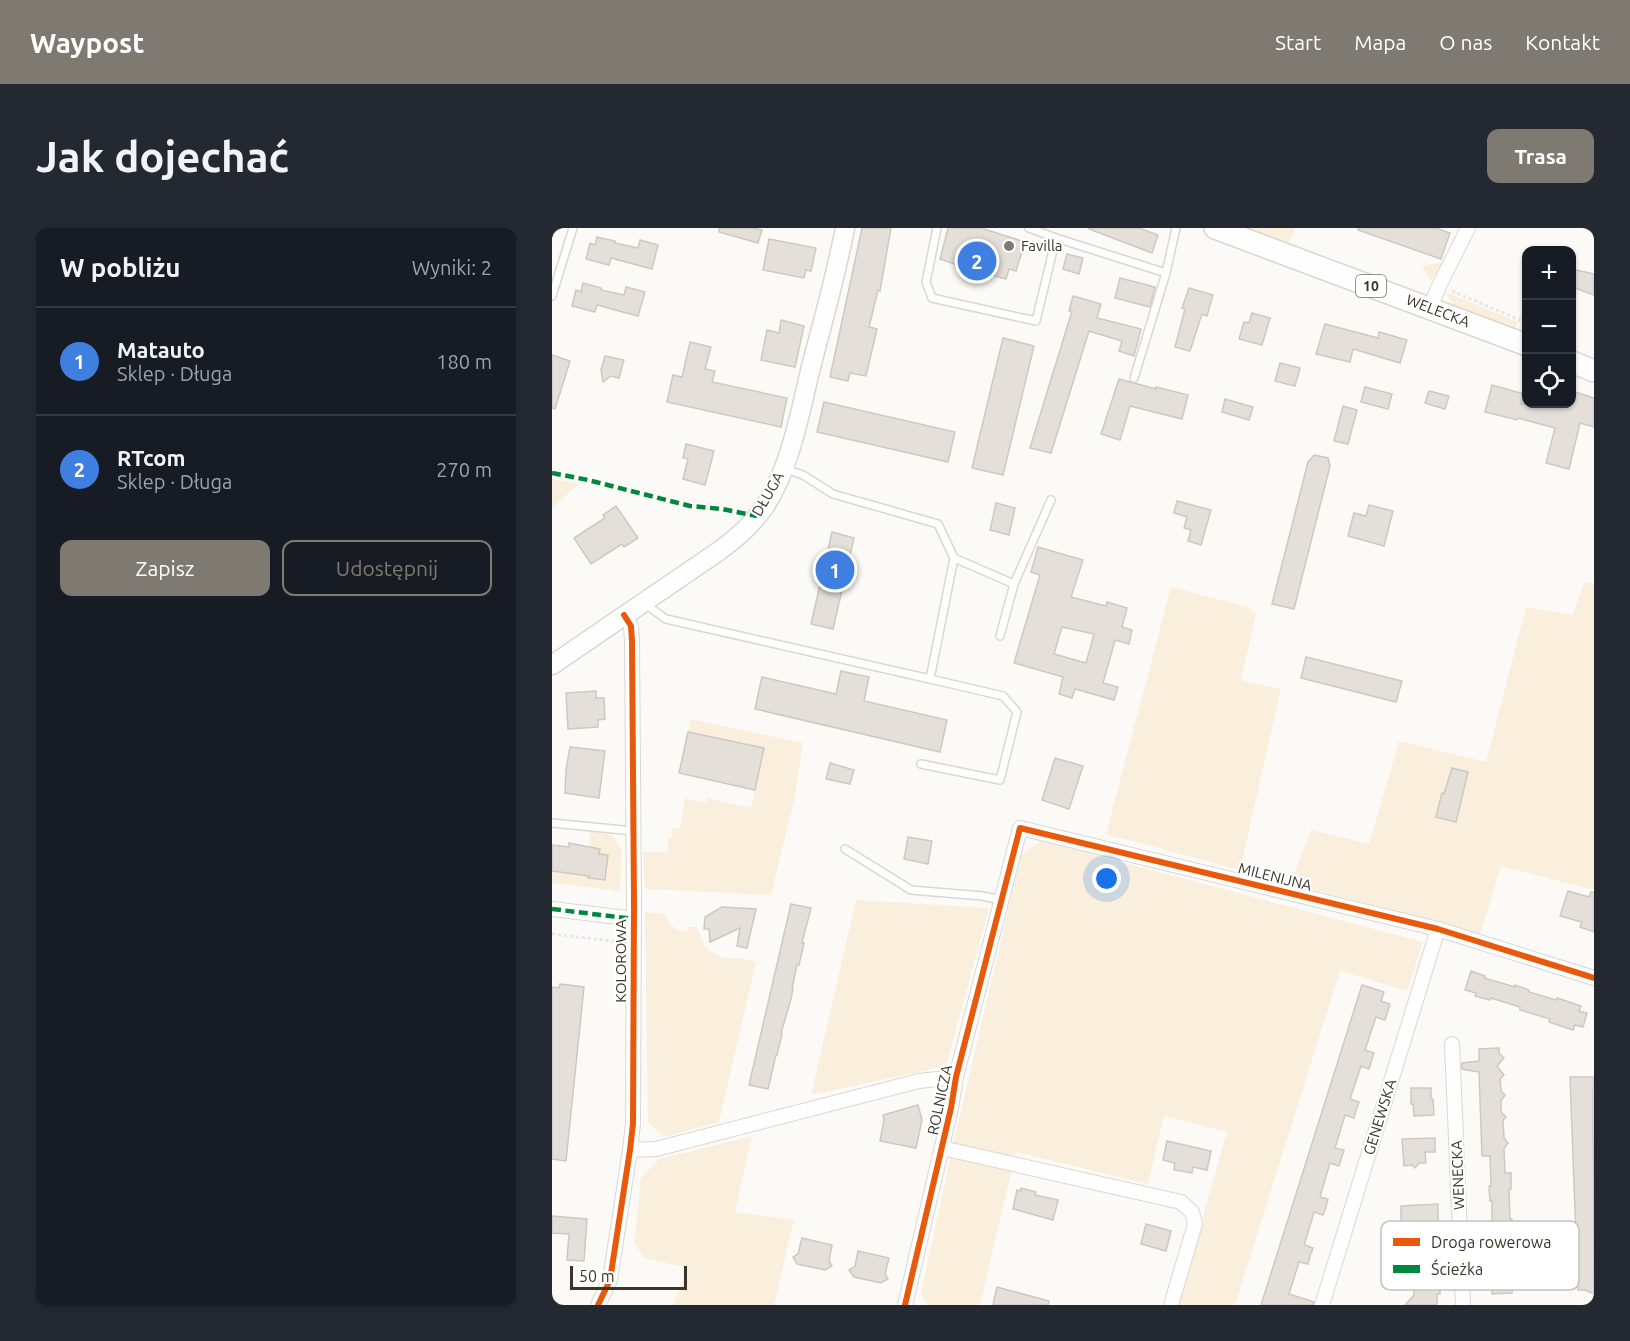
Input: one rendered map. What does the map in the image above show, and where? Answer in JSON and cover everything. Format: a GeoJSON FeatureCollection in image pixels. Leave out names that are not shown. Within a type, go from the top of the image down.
{"type":"FeatureCollection","features":[{"type":"Feature","properties":{"kind":"main road","name":"WELECKA"},"geometry":{"type":"LineString","coordinates":[[1215,228],[1522,343]]}},
{"type":"Feature","properties":{"kind":"main road"},"geometry":{"type":"LineString","coordinates":[[1576,363],[1594,370]]}},
{"type":"Feature","properties":{"kind":"street","name":"DŁUGA"},"geometry":{"type":"LineString","coordinates":[[552,664],[734,540],[765,505],[783,468],[807,383],[845,228]]}},
{"type":"Feature","properties":{"kind":"street"},"geometry":{"type":"LineString","coordinates":[[1430,308],[1468,228]]}},
{"type":"Feature","properties":{"kind":"street","name":"KOLOROWA"},"geometry":{"type":"LineString","coordinates":[[598,1305],[610,1280],[630,1150],[633,1113],[634,919],[631,633],[624,615]]}},
{"type":"Feature","properties":{"kind":"street","name":"MILENIJNA"},"geometry":{"type":"LineString","coordinates":[[1002,900],[1020,828],[1438,929],[1594,978]]}},
{"type":"Feature","properties":{"kind":"street","name":"ROLNICZA"},"geometry":{"type":"LineString","coordinates":[[905,1305],[951,1108],[956,1077],[1002,900]]}},
{"type":"Feature","properties":{"kind":"street"},"geometry":{"type":"LineString","coordinates":[[552,909],[634,919]]}},
{"type":"Feature","properties":{"kind":"street","name":"GENEWSKA"},"geometry":{"type":"LineString","coordinates":[[1322,1305],[1438,929]]}},
{"type":"Feature","properties":{"kind":"street","name":"WENECKA"},"geometry":{"type":"LineString","coordinates":[[1452,1044],[1459,1221]]}},
{"type":"Feature","properties":{"kind":"street"},"geometry":{"type":"LineString","coordinates":[[630,1150],[656,1149],[919,1081],[956,1077]]}},
{"type":"Feature","properties":{"kind":"street","name":"ROLNICZA"},"geometry":{"type":"LineString","coordinates":[[942,1148],[1181,1202],[1192,1212],[1195,1224],[1171,1305]]}},
{"type":"Feature","properties":{"kind":"street","name":"WENECKA"},"geometry":{"type":"LineString","coordinates":[[1462,1290],[1463,1305]]}},
{"type":"Feature","properties":{"kind":"lane"},"geometry":{"type":"LineString","coordinates":[[552,296],[573,228]]}},
{"type":"Feature","properties":{"kind":"lane"},"geometry":{"type":"LineString","coordinates":[[937,228],[926,282],[932,298],[1036,321],[1056,238]]}},
{"type":"Feature","properties":{"kind":"lane"},"geometry":{"type":"LineString","coordinates":[[1029,228],[1166,273]]}},
{"type":"Feature","properties":{"kind":"lane"},"geometry":{"type":"LineString","coordinates":[[1134,378],[1166,273],[1176,228]]}},
{"type":"Feature","properties":{"kind":"lane"},"geometry":{"type":"LineString","coordinates":[[783,468],[803,475],[833,494],[938,524],[954,558],[930,679]]}},
{"type":"Feature","properties":{"kind":"lane"},"geometry":{"type":"LineString","coordinates":[[1000,636],[1014,584],[1051,500]]}},
{"type":"Feature","properties":{"kind":"lane"},"geometry":{"type":"LineString","coordinates":[[954,558],[1014,584]]}},
{"type":"Feature","properties":{"kind":"lane"},"geometry":{"type":"LineString","coordinates":[[642,603],[666,620],[1003,696],[1017,712],[1000,780],[921,764]]}},
{"type":"Feature","properties":{"kind":"lane"},"geometry":{"type":"LineString","coordinates":[[552,823],[633,831]]}},
{"type":"Feature","properties":{"kind":"lane"},"geometry":{"type":"LineString","coordinates":[[845,849],[911,890],[1002,900]]}},
{"type":"Feature","properties":{"kind":"path"},"geometry":{"type":"LineString","coordinates":[[1439,286],[1522,321]]}},
{"type":"Feature","properties":{"kind":"path"},"geometry":{"type":"LineString","coordinates":[[552,934],[633,944]]}},
{"type":"Feature","properties":{"kind":"shaded area"},"geometry":{"type":"Polygon","coordinates":[[[1244,228],[1295,228],[1290,241],[1286,243],[1244,228]]]}},
{"type":"Feature","properties":{"kind":"shaded area"},"geometry":{"type":"Polygon","coordinates":[[[1444,262],[1432,280],[1421,266],[1444,262]]]}},
{"type":"Feature","properties":{"kind":"shaded area"},"geometry":{"type":"Polygon","coordinates":[[[1446,292],[1518,322],[1511,329],[1459,309],[1452,304],[1446,292]]]}},
{"type":"Feature","properties":{"kind":"shaded area"},"geometry":{"type":"Polygon","coordinates":[[[552,479],[579,484],[552,508],[552,479]]]}},
{"type":"Feature","properties":{"kind":"shaded area"},"geometry":{"type":"Polygon","coordinates":[[[1584,582],[1594,584],[1594,890],[1501,866],[1480,935],[1441,922],[1290,884],[1311,830],[1369,844],[1399,741],[1486,762],[1526,607],[1573,615],[1584,582]]]}},
{"type":"Feature","properties":{"kind":"shaded area"},"geometry":{"type":"Polygon","coordinates":[[[1171,587],[1248,607],[1256,614],[1241,680],[1281,689],[1240,870],[1106,834],[1171,587]]]}},
{"type":"Feature","properties":{"kind":"shaded area"},"geometry":{"type":"Polygon","coordinates":[[[691,719],[803,743],[795,796],[771,895],[645,889],[643,852],[667,852],[668,838],[672,838],[672,828],[680,829],[685,798],[706,803],[707,798],[751,808],[764,748],[688,732],[691,719]]]}},
{"type":"Feature","properties":{"kind":"shaded area"},"geometry":{"type":"Polygon","coordinates":[[[590,831],[612,835],[622,850],[620,891],[552,883],[552,871],[606,880],[608,855],[599,854],[600,849],[589,850],[590,831]]]}},
{"type":"Feature","properties":{"kind":"shaded area"},"geometry":{"type":"Polygon","coordinates":[[[1042,841],[1423,942],[1407,991],[1340,971],[1235,1305],[1178,1305],[1227,1132],[1164,1116],[1148,1184],[1016,1152],[980,1305],[928,1305],[921,1294],[954,1141],[1021,855],[1042,841]]]}},
{"type":"Feature","properties":{"kind":"shaded area"},"geometry":{"type":"Polygon","coordinates":[[[856,900],[989,908],[946,1066],[811,1095],[856,900]]]}},
{"type":"Feature","properties":{"kind":"shaded area"},"geometry":{"type":"Polygon","coordinates":[[[645,912],[664,914],[678,930],[686,931],[689,927],[697,927],[704,946],[723,958],[756,962],[719,1122],[664,1137],[648,1122],[645,912]]]}},
{"type":"Feature","properties":{"kind":"shaded area"},"geometry":{"type":"Polygon","coordinates":[[[752,1136],[735,1212],[794,1220],[774,1305],[673,1305],[687,1268],[645,1258],[634,1244],[641,1178],[659,1159],[752,1136]]]}},
{"type":"Feature","properties":{"kind":"building"},"geometry":{"type":"Polygon","coordinates":[[[719,228],[762,230],[758,243],[719,232],[719,228]]]}},
{"type":"Feature","properties":{"kind":"building"},"geometry":{"type":"Polygon","coordinates":[[[862,228],[891,228],[880,291],[878,290],[869,327],[877,329],[866,376],[850,373],[848,381],[830,377],[862,228]]]}},
{"type":"Feature","properties":{"kind":"building"},"geometry":{"type":"Polygon","coordinates":[[[948,228],[981,228],[1025,242],[1016,271],[1009,269],[1006,279],[940,259],[948,228]]]}},
{"type":"Feature","properties":{"kind":"building"},"geometry":{"type":"Polygon","coordinates":[[[1089,228],[1139,228],[1158,235],[1152,253],[1089,228]]]}},
{"type":"Feature","properties":{"kind":"building"},"geometry":{"type":"Polygon","coordinates":[[[1358,228],[1436,228],[1450,233],[1441,259],[1358,230],[1358,228]]]}},
{"type":"Feature","properties":{"kind":"building"},"geometry":{"type":"Polygon","coordinates":[[[597,237],[638,248],[640,240],[658,245],[652,269],[611,258],[609,265],[586,259],[590,243],[595,245],[597,237]]]}},
{"type":"Feature","properties":{"kind":"building"},"geometry":{"type":"Polygon","coordinates":[[[769,239],[816,248],[811,271],[806,270],[804,278],[763,270],[769,239]]]}},
{"type":"Feature","properties":{"kind":"building"},"geometry":{"type":"Polygon","coordinates":[[[1067,254],[1083,258],[1079,274],[1063,269],[1067,254]]]}},
{"type":"Feature","properties":{"kind":"building"},"geometry":{"type":"Polygon","coordinates":[[[1576,270],[1594,274],[1594,295],[1576,288],[1576,270]]]}},
{"type":"Feature","properties":{"kind":"building"},"geometry":{"type":"Polygon","coordinates":[[[1120,278],[1155,287],[1150,307],[1115,298],[1120,278]]]}},
{"type":"Feature","properties":{"kind":"building"},"geometry":{"type":"Polygon","coordinates":[[[583,283],[624,295],[626,287],[645,292],[638,316],[597,305],[595,312],[572,306],[576,290],[581,292],[583,283]]]}},
{"type":"Feature","properties":{"kind":"building"},"geometry":{"type":"Polygon","coordinates":[[[1189,288],[1213,295],[1207,316],[1202,314],[1190,351],[1175,347],[1185,309],[1182,308],[1189,288]]]}},
{"type":"Feature","properties":{"kind":"building"},"geometry":{"type":"Polygon","coordinates":[[[1073,296],[1101,304],[1097,318],[1141,329],[1134,356],[1119,351],[1122,341],[1089,331],[1051,453],[1030,448],[1072,311],[1069,311],[1073,296]]]}},
{"type":"Feature","properties":{"kind":"building"},"geometry":{"type":"Polygon","coordinates":[[[1252,313],[1270,318],[1262,345],[1239,339],[1244,322],[1249,323],[1252,313]]]}},
{"type":"Feature","properties":{"kind":"building"},"geometry":{"type":"Polygon","coordinates":[[[781,320],[804,326],[795,367],[761,360],[767,330],[779,333],[781,320]]]}},
{"type":"Feature","properties":{"kind":"building"},"geometry":{"type":"Polygon","coordinates":[[[1325,324],[1378,338],[1379,332],[1407,340],[1400,363],[1353,349],[1350,362],[1316,354],[1325,324]]]}},
{"type":"Feature","properties":{"kind":"building"},"geometry":{"type":"Polygon","coordinates":[[[1003,338],[1034,346],[1003,475],[972,468],[1003,338]]]}},
{"type":"Feature","properties":{"kind":"building"},"geometry":{"type":"Polygon","coordinates":[[[690,342],[711,347],[705,369],[715,371],[712,382],[787,398],[781,427],[667,402],[673,375],[682,377],[690,342]]]}},
{"type":"Feature","properties":{"kind":"building"},"geometry":{"type":"Polygon","coordinates":[[[552,355],[570,361],[555,409],[552,408],[552,355]]]}},
{"type":"Feature","properties":{"kind":"building"},"geometry":{"type":"Polygon","coordinates":[[[605,356],[624,360],[619,378],[611,376],[603,382],[601,370],[605,356]]]}},
{"type":"Feature","properties":{"kind":"building"},"geometry":{"type":"Polygon","coordinates":[[[1280,363],[1300,368],[1295,386],[1275,381],[1280,363]]]}},
{"type":"Feature","properties":{"kind":"building"},"geometry":{"type":"Polygon","coordinates":[[[1119,379],[1188,395],[1182,419],[1130,406],[1120,440],[1101,434],[1119,379]]]}},
{"type":"Feature","properties":{"kind":"building"},"geometry":{"type":"Polygon","coordinates":[[[1492,385],[1522,393],[1522,408],[1576,408],[1576,392],[1594,398],[1594,427],[1580,423],[1569,469],[1546,463],[1555,428],[1485,412],[1492,385]]]}},
{"type":"Feature","properties":{"kind":"building"},"geometry":{"type":"Polygon","coordinates":[[[1365,387],[1392,394],[1388,409],[1361,402],[1365,387]]]}},
{"type":"Feature","properties":{"kind":"building"},"geometry":{"type":"Polygon","coordinates":[[[1429,391],[1449,396],[1445,409],[1425,403],[1429,391]]]}},
{"type":"Feature","properties":{"kind":"building"},"geometry":{"type":"Polygon","coordinates":[[[1225,399],[1253,407],[1249,420],[1222,412],[1225,399]]]}},
{"type":"Feature","properties":{"kind":"building"},"geometry":{"type":"Polygon","coordinates":[[[824,402],[955,432],[948,462],[817,432],[824,402]]]}},
{"type":"Feature","properties":{"kind":"building"},"geometry":{"type":"Polygon","coordinates":[[[1343,406],[1357,410],[1348,444],[1334,441],[1343,406]]]}},
{"type":"Feature","properties":{"kind":"building"},"geometry":{"type":"Polygon","coordinates":[[[686,444],[714,451],[705,485],[683,479],[688,459],[683,458],[686,444]]]}},
{"type":"Feature","properties":{"kind":"building"},"geometry":{"type":"Polygon","coordinates":[[[1314,455],[1328,458],[1330,466],[1294,609],[1272,604],[1308,462],[1314,455]]]}},
{"type":"Feature","properties":{"kind":"building"},"geometry":{"type":"Polygon","coordinates":[[[1177,501],[1211,510],[1201,545],[1188,541],[1191,530],[1184,528],[1187,517],[1174,513],[1177,501]]]}},
{"type":"Feature","properties":{"kind":"building"},"geometry":{"type":"Polygon","coordinates":[[[996,503],[1015,508],[1009,535],[990,530],[996,503]]]}},
{"type":"Feature","properties":{"kind":"building"},"geometry":{"type":"Polygon","coordinates":[[[1369,505],[1393,511],[1384,546],[1348,536],[1354,513],[1366,516],[1369,505]]]}},
{"type":"Feature","properties":{"kind":"building"},"geometry":{"type":"Polygon","coordinates":[[[616,506],[638,538],[624,547],[622,544],[591,564],[574,538],[605,518],[603,515],[616,506]]]}},
{"type":"Feature","properties":{"kind":"building"},"geometry":{"type":"Polygon","coordinates":[[[832,532],[854,538],[833,629],[811,624],[832,532]]]}},
{"type":"Feature","properties":{"kind":"building"},"geometry":{"type":"Polygon","coordinates":[[[1038,547],[1083,560],[1071,597],[1106,606],[1107,602],[1127,608],[1122,627],[1132,630],[1129,644],[1115,640],[1103,683],[1118,687],[1114,700],[1075,689],[1072,698],[1059,694],[1063,677],[1014,663],[1040,575],[1031,572],[1038,547]],[[1062,627],[1054,654],[1086,663],[1094,634],[1062,627]]]}},
{"type":"Feature","properties":{"kind":"building"},"geometry":{"type":"Polygon","coordinates":[[[1306,657],[1402,681],[1396,702],[1301,678],[1306,657]]]}},
{"type":"Feature","properties":{"kind":"building"},"geometry":{"type":"Polygon","coordinates":[[[841,671],[869,677],[864,701],[947,720],[940,752],[755,709],[762,677],[836,694],[841,671]]]}},
{"type":"Feature","properties":{"kind":"building"},"geometry":{"type":"Polygon","coordinates":[[[596,691],[596,698],[604,698],[605,719],[598,720],[598,727],[568,729],[566,693],[596,691]]]}},
{"type":"Feature","properties":{"kind":"building"},"geometry":{"type":"Polygon","coordinates":[[[688,732],[764,748],[755,790],[679,773],[688,732]]]}},
{"type":"Feature","properties":{"kind":"building"},"geometry":{"type":"Polygon","coordinates":[[[570,747],[605,751],[599,798],[565,793],[570,747]]]}},
{"type":"Feature","properties":{"kind":"building"},"geometry":{"type":"Polygon","coordinates":[[[1055,758],[1083,766],[1069,809],[1042,800],[1055,758]]]}},
{"type":"Feature","properties":{"kind":"building"},"geometry":{"type":"Polygon","coordinates":[[[830,763],[854,770],[850,784],[826,779],[830,763]]]}},
{"type":"Feature","properties":{"kind":"building"},"geometry":{"type":"Polygon","coordinates":[[[1452,768],[1468,772],[1456,822],[1436,817],[1452,768]]]}},
{"type":"Feature","properties":{"kind":"building"},"geometry":{"type":"Polygon","coordinates":[[[908,837],[932,841],[928,864],[904,859],[908,837]]]}},
{"type":"Feature","properties":{"kind":"building"},"geometry":{"type":"Polygon","coordinates":[[[569,843],[600,849],[599,854],[608,855],[605,880],[552,871],[552,845],[569,847],[569,843]]]}},
{"type":"Feature","properties":{"kind":"building"},"geometry":{"type":"Polygon","coordinates":[[[1568,891],[1589,897],[1591,892],[1594,892],[1594,932],[1580,927],[1582,922],[1560,916],[1568,891]]]}},
{"type":"Feature","properties":{"kind":"building"},"geometry":{"type":"Polygon","coordinates":[[[791,904],[811,908],[768,1089],[749,1085],[791,904]]]}},
{"type":"Feature","properties":{"kind":"building"},"geometry":{"type":"Polygon","coordinates":[[[722,907],[756,909],[747,948],[737,946],[740,928],[710,942],[709,929],[704,929],[705,917],[722,907]]]}},
{"type":"Feature","properties":{"kind":"building"},"geometry":{"type":"Polygon","coordinates":[[[1471,971],[1485,976],[1484,978],[1515,987],[1515,985],[1529,992],[1581,1006],[1579,1011],[1587,1013],[1583,1027],[1575,1025],[1573,1030],[1549,1022],[1550,1019],[1520,1010],[1520,1007],[1491,998],[1490,1000],[1475,996],[1476,993],[1465,990],[1471,971]]]}},
{"type":"Feature","properties":{"kind":"building"},"geometry":{"type":"Polygon","coordinates":[[[560,984],[584,987],[566,1161],[552,1159],[552,987],[559,988],[560,984]]]}},
{"type":"Feature","properties":{"kind":"building"},"geometry":{"type":"Polygon","coordinates":[[[1362,985],[1384,992],[1381,1001],[1390,1004],[1385,1020],[1376,1017],[1365,1050],[1374,1053],[1369,1069],[1361,1066],[1350,1099],[1359,1102],[1354,1118],[1345,1115],[1335,1148],[1344,1150],[1339,1166],[1330,1163],[1320,1197],[1328,1199],[1326,1207],[1323,1215],[1314,1212],[1304,1245],[1313,1248],[1308,1264],[1299,1262],[1289,1294],[1314,1302],[1313,1305],[1261,1305],[1362,985]]]}},
{"type":"Feature","properties":{"kind":"building"},"geometry":{"type":"Polygon","coordinates":[[[1499,1048],[1499,1053],[1504,1058],[1497,1066],[1504,1075],[1500,1079],[1501,1091],[1505,1095],[1501,1101],[1501,1112],[1506,1117],[1503,1120],[1504,1138],[1508,1143],[1504,1148],[1505,1173],[1511,1173],[1511,1189],[1509,1189],[1510,1219],[1512,1221],[1492,1221],[1489,1186],[1491,1186],[1490,1156],[1482,1156],[1479,1072],[1462,1069],[1462,1063],[1479,1061],[1479,1049],[1499,1048]]]}},
{"type":"Feature","properties":{"kind":"building"},"geometry":{"type":"Polygon","coordinates":[[[1570,1077],[1594,1077],[1594,1294],[1579,1290],[1579,1221],[1575,1221],[1570,1077]]]}},
{"type":"Feature","properties":{"kind":"building"},"geometry":{"type":"Polygon","coordinates":[[[1411,1088],[1431,1088],[1434,1115],[1414,1116],[1411,1088]]]}},
{"type":"Feature","properties":{"kind":"building"},"geometry":{"type":"Polygon","coordinates":[[[918,1105],[922,1120],[916,1148],[880,1141],[883,1115],[918,1105]]]}},
{"type":"Feature","properties":{"kind":"building"},"geometry":{"type":"Polygon","coordinates":[[[1435,1138],[1435,1152],[1425,1152],[1426,1163],[1419,1163],[1415,1168],[1412,1165],[1404,1166],[1402,1139],[1435,1138]]]}},
{"type":"Feature","properties":{"kind":"building"},"geometry":{"type":"Polygon","coordinates":[[[1167,1141],[1211,1151],[1207,1170],[1193,1167],[1192,1173],[1174,1170],[1175,1163],[1163,1160],[1167,1141]]]}},
{"type":"Feature","properties":{"kind":"building"},"geometry":{"type":"Polygon","coordinates":[[[1021,1188],[1036,1192],[1035,1195],[1058,1200],[1053,1220],[1013,1209],[1017,1190],[1021,1191],[1021,1188]]]}},
{"type":"Feature","properties":{"kind":"building"},"geometry":{"type":"Polygon","coordinates":[[[1438,1204],[1438,1221],[1401,1221],[1401,1206],[1438,1204]]]}},
{"type":"Feature","properties":{"kind":"building"},"geometry":{"type":"Polygon","coordinates":[[[552,1216],[587,1219],[584,1261],[567,1260],[569,1234],[552,1233],[552,1216]]]}},
{"type":"Feature","properties":{"kind":"building"},"geometry":{"type":"Polygon","coordinates":[[[1146,1224],[1171,1231],[1166,1251],[1141,1244],[1146,1224]]]}},
{"type":"Feature","properties":{"kind":"building"},"geometry":{"type":"Polygon","coordinates":[[[802,1238],[832,1245],[829,1261],[832,1266],[825,1270],[797,1264],[793,1257],[798,1254],[802,1238]]]}},
{"type":"Feature","properties":{"kind":"building"},"geometry":{"type":"Polygon","coordinates":[[[858,1251],[889,1258],[885,1274],[888,1279],[881,1283],[854,1277],[849,1270],[855,1266],[858,1251]]]}},
{"type":"Feature","properties":{"kind":"building"},"geometry":{"type":"Polygon","coordinates":[[[997,1287],[1049,1301],[1048,1305],[993,1305],[997,1287]]]}},
{"type":"Feature","properties":{"kind":"building"},"geometry":{"type":"Polygon","coordinates":[[[1414,1290],[1440,1290],[1440,1294],[1437,1294],[1437,1305],[1405,1305],[1414,1295],[1414,1290]]]}},
{"type":"Feature","properties":{"kind":"building"},"geometry":{"type":"Polygon","coordinates":[[[1492,1290],[1512,1290],[1512,1293],[1492,1294],[1492,1290]]]}},
{"type":"Feature","properties":{"kind":"marked path"},"geometry":{"type":"LineString","coordinates":[[552,473],[690,506],[757,516]]}},
{"type":"Feature","properties":{"kind":"marked path"},"geometry":{"type":"LineString","coordinates":[[552,909],[634,919]]}},
{"type":"Feature","properties":{"kind":"cycle path"},"geometry":{"type":"LineString","coordinates":[[598,1305],[610,1280],[633,1124],[632,641],[631,626],[624,615]]}},
{"type":"Feature","properties":{"kind":"cycle path"},"geometry":{"type":"LineString","coordinates":[[905,1305],[951,1108],[956,1077],[1020,828],[1438,929],[1594,978]]}},
{"type":"Feature","properties":{"kind":"place","name":"Favilla"},"geometry":{"type":"Point","coordinates":[1009,246]}},
{"type":"Feature","properties":{"kind":"place","name":"RTcom"},"geometry":{"type":"Point","coordinates":[977,261]}},
{"type":"Feature","properties":{"kind":"place","name":"Matauto"},"geometry":{"type":"Point","coordinates":[835,570]}}]}
